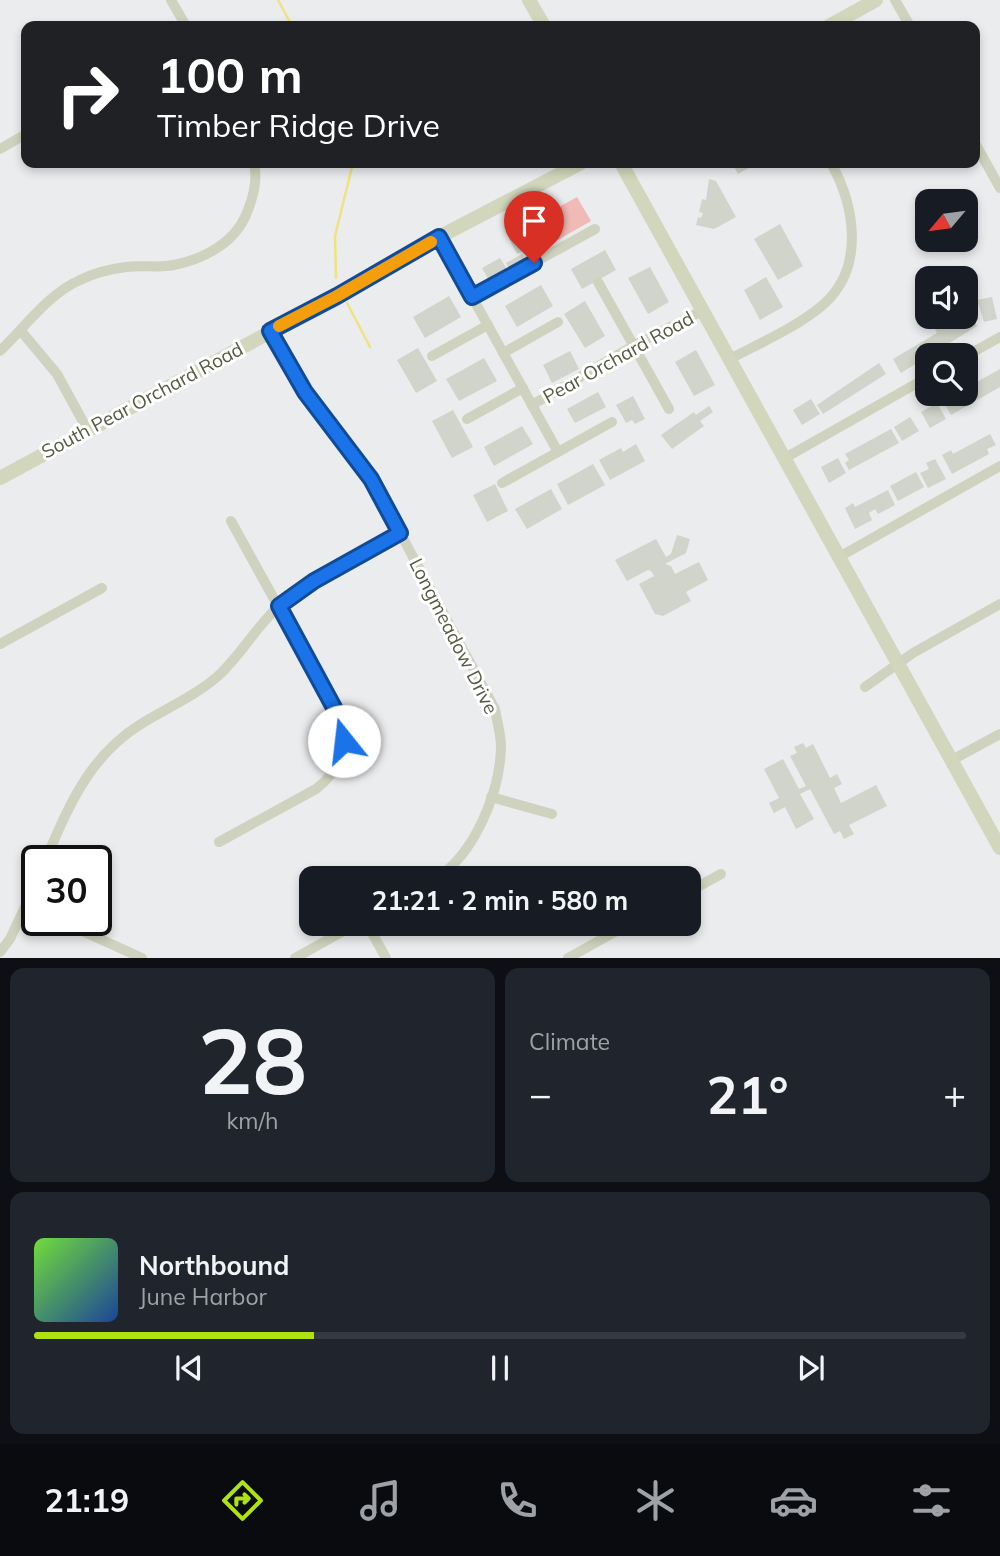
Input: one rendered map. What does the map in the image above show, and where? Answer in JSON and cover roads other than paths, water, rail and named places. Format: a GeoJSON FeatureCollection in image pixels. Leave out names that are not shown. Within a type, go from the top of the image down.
{"type":"FeatureCollection","features":[{"type":"Feature","properties":{"kind":"main road"},"geometry":{"type":"LineString","coordinates":[[529,0],[541,21]]}},
{"type":"Feature","properties":{"kind":"main road"},"geometry":{"type":"LineString","coordinates":[[838,21],[876,0]]}},
{"type":"Feature","properties":{"kind":"main road","name":"South Pear Orchard Road"},"geometry":{"type":"LineString","coordinates":[[0,478],[337,296],[439,237],[570,168]]}},
{"type":"Feature","properties":{"kind":"main road"},"geometry":{"type":"LineString","coordinates":[[624,168],[1000,848]]}},
{"type":"Feature","properties":{"kind":"street"},"geometry":{"type":"LineString","coordinates":[[171,0],[183,21]]}},
{"type":"Feature","properties":{"kind":"street"},"geometry":{"type":"LineString","coordinates":[[895,0],[907,21]]}},
{"type":"Feature","properties":{"kind":"street"},"geometry":{"type":"LineString","coordinates":[[0,149],[21,137]]}},
{"type":"Feature","properties":{"kind":"street"},"geometry":{"type":"LineString","coordinates":[[980,152],[1000,188]]}},
{"type":"Feature","properties":{"kind":"street"},"geometry":{"type":"LineString","coordinates":[[0,351],[52,298],[78,281],[127,266],[173,265],[201,257],[227,242],[243,222],[253,197],[255,168]]}},
{"type":"Feature","properties":{"kind":"street"},"geometry":{"type":"LineString","coordinates":[[730,359],[825,303],[844,275],[850,260],[852,224],[844,185],[834,168]]}},
{"type":"Feature","properties":{"kind":"street"},"geometry":{"type":"LineString","coordinates":[[472,297],[595,229]]}},
{"type":"Feature","properties":{"kind":"street"},"geometry":{"type":"LineString","coordinates":[[439,237],[558,452]]}},
{"type":"Feature","properties":{"kind":"street"},"geometry":{"type":"LineString","coordinates":[[598,282],[669,409]]}},
{"type":"Feature","properties":{"kind":"street","name":"Pear Orchard Road"},"geometry":{"type":"LineString","coordinates":[[532,405],[634,346],[704,310]]}},
{"type":"Feature","properties":{"kind":"street"},"geometry":{"type":"LineString","coordinates":[[503,353],[558,322]]}},
{"type":"Feature","properties":{"kind":"street"},"geometry":{"type":"LineString","coordinates":[[432,356],[488,325]]}},
{"type":"Feature","properties":{"kind":"street"},"geometry":{"type":"LineString","coordinates":[[21,331],[57,374],[87,429]]}},
{"type":"Feature","properties":{"kind":"street","name":"Longmeadow Drive"},"geometry":{"type":"LineString","coordinates":[[270,331],[305,392],[371,479],[495,709],[501,748],[491,797],[463,857],[452,866]]}},
{"type":"Feature","properties":{"kind":"street"},"geometry":{"type":"LineString","coordinates":[[978,349],[1000,337]]}},
{"type":"Feature","properties":{"kind":"street"},"geometry":{"type":"LineString","coordinates":[[785,458],[915,384]]}},
{"type":"Feature","properties":{"kind":"street"},"geometry":{"type":"LineString","coordinates":[[467,419],[523,388]]}},
{"type":"Feature","properties":{"kind":"street"},"geometry":{"type":"LineString","coordinates":[[502,483],[612,422]]}},
{"type":"Feature","properties":{"kind":"street"},"geometry":{"type":"LineString","coordinates":[[839,557],[1000,466]]}},
{"type":"Feature","properties":{"kind":"street"},"geometry":{"type":"LineString","coordinates":[[219,842],[316,789],[334,773],[342,752],[342,728],[338,715],[231,521]]}},
{"type":"Feature","properties":{"kind":"street"},"geometry":{"type":"LineString","coordinates":[[53,845],[74,796],[108,750],[141,724],[217,677],[279,606],[314,581],[400,533]]}},
{"type":"Feature","properties":{"kind":"street"},"geometry":{"type":"LineString","coordinates":[[0,644],[102,588]]}},
{"type":"Feature","properties":{"kind":"street"},"geometry":{"type":"LineString","coordinates":[[865,687],[898,663],[1000,604]]}},
{"type":"Feature","properties":{"kind":"street"},"geometry":{"type":"LineString","coordinates":[[952,760],[1000,734]]}},
{"type":"Feature","properties":{"kind":"street"},"geometry":{"type":"LineString","coordinates":[[491,797],[552,814]]}},
{"type":"Feature","properties":{"kind":"street"},"geometry":{"type":"LineString","coordinates":[[701,885],[721,874]]}},
{"type":"Feature","properties":{"kind":"street"},"geometry":{"type":"LineString","coordinates":[[0,952],[21,916]]}},
{"type":"Feature","properties":{"kind":"street"},"geometry":{"type":"LineString","coordinates":[[94,936],[142,957]]}},
{"type":"Feature","properties":{"kind":"street"},"geometry":{"type":"LineString","coordinates":[[295,957],[334,936]]}},
{"type":"Feature","properties":{"kind":"street"},"geometry":{"type":"LineString","coordinates":[[374,936],[386,957]]}},
{"type":"Feature","properties":{"kind":"street"},"geometry":{"type":"LineString","coordinates":[[568,957],[607,936]]}},
{"type":"Feature","properties":{"kind":"waterway"},"geometry":{"type":"LineString","coordinates":[[278,0],[289,21]]}},
{"type":"Feature","properties":{"kind":"waterway"},"geometry":{"type":"LineString","coordinates":[[336,278],[335,236],[352,168]]}},
{"type":"Feature","properties":{"kind":"waterway"},"geometry":{"type":"LineString","coordinates":[[347,303],[370,347]]}}]}
